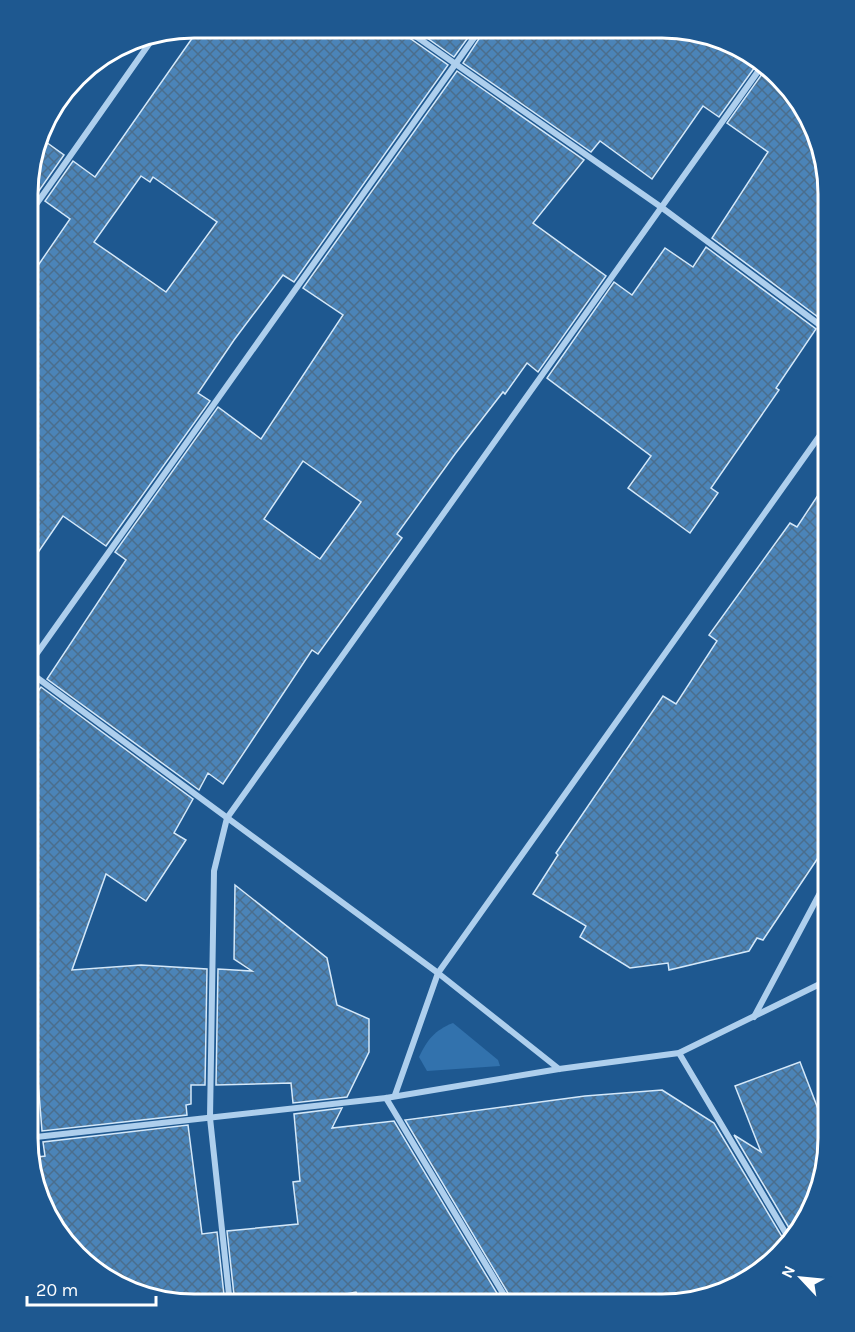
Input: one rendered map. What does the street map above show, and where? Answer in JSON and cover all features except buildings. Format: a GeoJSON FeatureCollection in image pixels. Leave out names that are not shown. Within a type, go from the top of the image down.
{"type":"FeatureCollection","features":[{"type":"Feature","properties":{"kind":"street"},"geometry":{"type":"LineString","coordinates":[[418,38],[661,207],[818,323]]}},
{"type":"Feature","properties":{"kind":"street"},"geometry":{"type":"LineString","coordinates":[[38,655],[474,38]]}},
{"type":"Feature","properties":{"kind":"street"},"geometry":{"type":"LineString","coordinates":[[38,202],[149,44]]}},
{"type":"Feature","properties":{"kind":"street"},"geometry":{"type":"LineString","coordinates":[[229,1294],[210,1118],[213,871],[227,818],[758,72]]}},
{"type":"Feature","properties":{"kind":"street"},"geometry":{"type":"LineString","coordinates":[[394,1095],[438,973],[818,438]]}},
{"type":"Feature","properties":{"kind":"street"},"geometry":{"type":"LineString","coordinates":[[38,676],[438,973],[559,1069]]}},
{"type":"Feature","properties":{"kind":"street"},"geometry":{"type":"LineString","coordinates":[[754,1017],[817,898]]}},
{"type":"Feature","properties":{"kind":"street"},"geometry":{"type":"LineString","coordinates":[[38,1137],[386,1098],[559,1069],[679,1053],[817,985]]}},
{"type":"Feature","properties":{"kind":"street"},"geometry":{"type":"LineString","coordinates":[[679,1053],[785,1232]]}},
{"type":"Feature","properties":{"kind":"street"},"geometry":{"type":"LineString","coordinates":[[386,1098],[503,1294]]}},
{"type":"Feature","properties":{"kind":"shaded area"},"geometry":{"type":"Polygon","coordinates":[[[453,1023],[498,1060],[500,1066],[427,1071],[419,1057],[422,1051],[436,1032],[453,1023]]]}}]}
